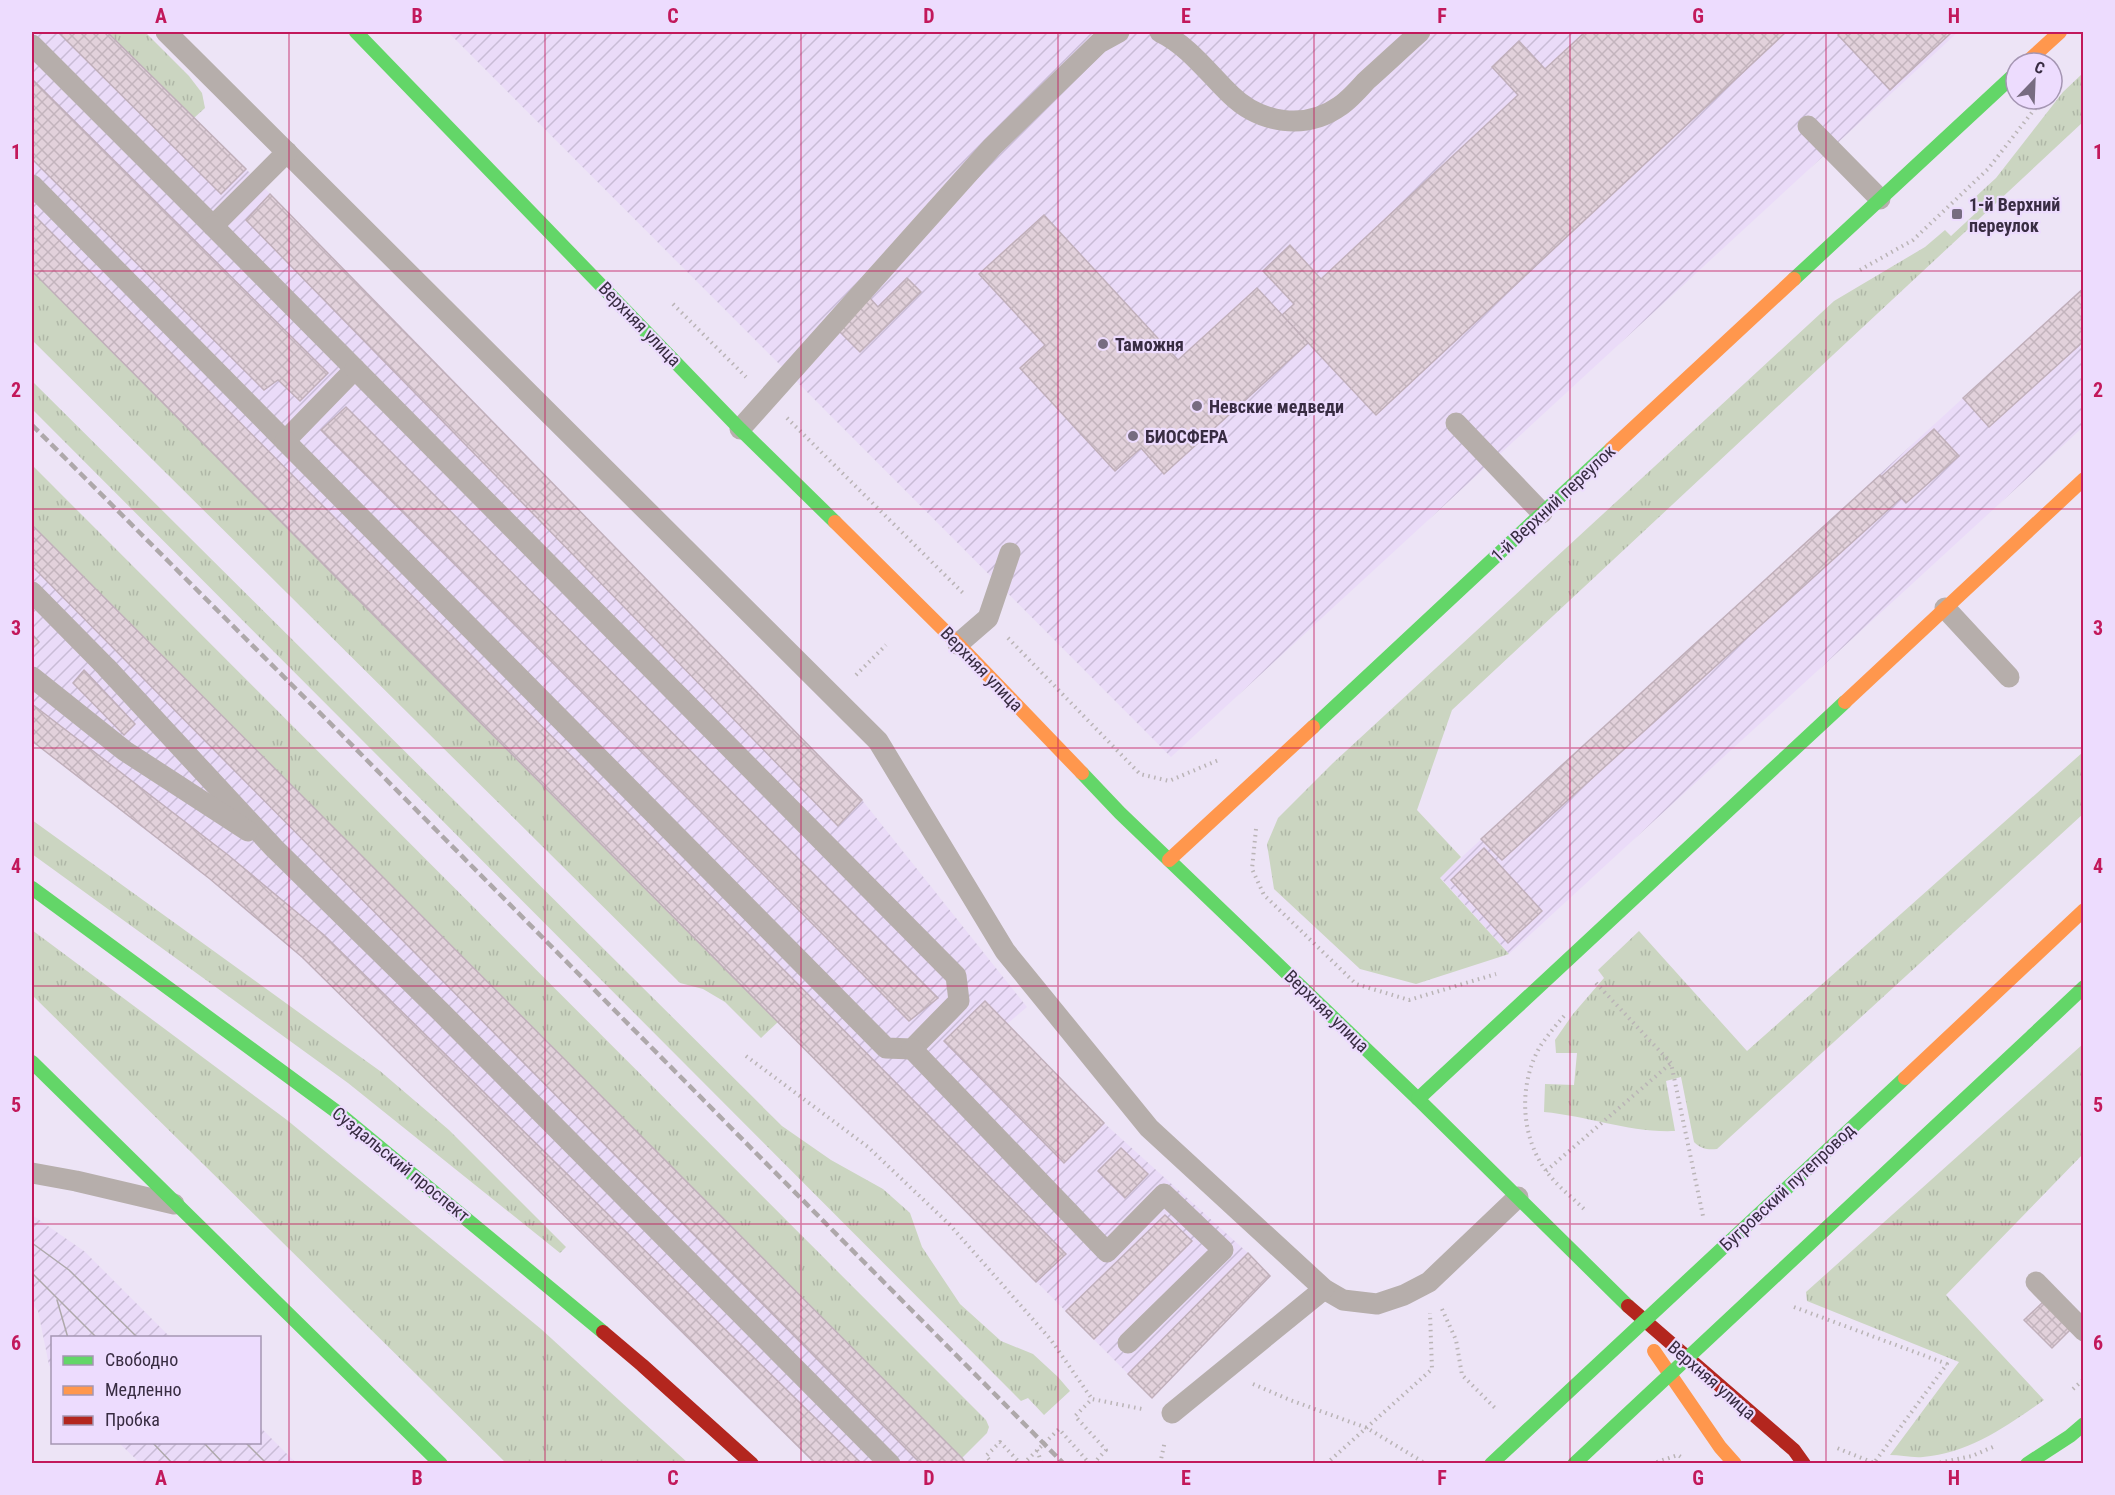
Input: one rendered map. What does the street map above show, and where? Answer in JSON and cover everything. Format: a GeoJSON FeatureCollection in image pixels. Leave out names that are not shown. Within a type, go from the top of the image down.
{"type":"FeatureCollection","features":[{"type":"Feature","properties":{"kind":"main road","name":"Верхняя улица"},"geometry":{"type":"LineString","coordinates":[[356,32],[741,429],[958,644],[1120,813],[1418,1099],[1617,1298],[1794,1450],[1804,1464]]}},
{"type":"Feature","properties":{"kind":"main road"},"geometry":{"type":"LineString","coordinates":[[2039,51],[2060,32]]}},
{"type":"Feature","properties":{"kind":"main road","name":"1-й Верхний переулок"},"geometry":{"type":"LineString","coordinates":[[1169,860],[2004,84]]}},
{"type":"Feature","properties":{"kind":"main road"},"geometry":{"type":"LineString","coordinates":[[1418,1099],[2084,479]]}},
{"type":"Feature","properties":{"kind":"main road","name":"Суздальский проспект"},"geometry":{"type":"LineString","coordinates":[[32,888],[337,1112],[633,1358],[752,1464]]}},
{"type":"Feature","properties":{"kind":"main road","name":"Бугровский путепровод"},"geometry":{"type":"LineString","coordinates":[[1491,1464],[2084,910]]}},
{"type":"Feature","properties":{"kind":"main road"},"geometry":{"type":"LineString","coordinates":[[1574,1464],[2084,987]]}},
{"type":"Feature","properties":{"kind":"main road"},"geometry":{"type":"LineString","coordinates":[[32,1062],[441,1464]]}},
{"type":"Feature","properties":{"kind":"main road","name":"Верхняя улица"},"geometry":{"type":"LineString","coordinates":[[1617,1298],[1720,1447],[1735,1464]]}},
{"type":"Feature","properties":{"kind":"main road"},"geometry":{"type":"LineString","coordinates":[[2027,1464],[2084,1424]]}},
{"type":"Feature","properties":{"kind":"main road"},"geometry":{"type":"LineString","coordinates":[[1794,1450],[1820,1464]]}},
{"type":"Feature","properties":{"kind":"lane"},"geometry":{"type":"LineString","coordinates":[[166,32],[878,741],[1005,951],[1149,1128],[1324,1289],[1343,1299],[1377,1304],[1404,1295],[1429,1281],[1518,1197]]}},
{"type":"Feature","properties":{"kind":"lane"},"geometry":{"type":"LineString","coordinates":[[741,429],[992,147],[1099,43],[1119,32]]}},
{"type":"Feature","properties":{"kind":"lane"},"geometry":{"type":"LineString","coordinates":[[1161,32],[1178,41],[1233,97],[1251,111],[1272,119],[1295,122],[1318,117],[1339,107],[1420,32]]}},
{"type":"Feature","properties":{"kind":"lane"},"geometry":{"type":"LineString","coordinates":[[32,45],[956,976],[959,1001],[912,1049]]}},
{"type":"Feature","properties":{"kind":"lane"},"geometry":{"type":"LineString","coordinates":[[1808,126],[1880,199]]}},
{"type":"Feature","properties":{"kind":"lane"},"geometry":{"type":"LineString","coordinates":[[213,226],[287,152]]}},
{"type":"Feature","properties":{"kind":"lane"},"geometry":{"type":"LineString","coordinates":[[32,184],[886,1048],[912,1049],[1107,1252],[1164,1194],[1223,1250],[1128,1343]]}},
{"type":"Feature","properties":{"kind":"lane"},"geometry":{"type":"LineString","coordinates":[[285,441],[355,369]]}},
{"type":"Feature","properties":{"kind":"lane"},"geometry":{"type":"LineString","coordinates":[[1456,423],[1542,513]]}},
{"type":"Feature","properties":{"kind":"lane"},"geometry":{"type":"LineString","coordinates":[[958,644],[988,618],[1010,553]]}},
{"type":"Feature","properties":{"kind":"lane"},"geometry":{"type":"LineString","coordinates":[[32,591],[274,848],[441,1012],[890,1464]]}},
{"type":"Feature","properties":{"kind":"lane"},"geometry":{"type":"LineString","coordinates":[[1945,608],[2008,677]]}},
{"type":"Feature","properties":{"kind":"lane"},"geometry":{"type":"LineString","coordinates":[[32,677],[125,751],[274,848]]}},
{"type":"Feature","properties":{"kind":"lane"},"geometry":{"type":"LineString","coordinates":[[32,1173],[76,1181],[179,1206]]}},
{"type":"Feature","properties":{"kind":"lane"},"geometry":{"type":"LineString","coordinates":[[2036,1282],[2084,1331]]}},
{"type":"Feature","properties":{"kind":"lane"},"geometry":{"type":"LineString","coordinates":[[1172,1413],[1324,1289]]}},
{"type":"Feature","properties":{"kind":"path"},"geometry":{"type":"LineString","coordinates":[[668,298],[988,618],[1140,774],[1169,781],[1221,759]]}},
{"type":"Feature","properties":{"kind":"path"},"geometry":{"type":"LineString","coordinates":[[834,697],[886,645]]}},
{"type":"Feature","properties":{"kind":"path"},"geometry":{"type":"LineString","coordinates":[[1256,822],[1252,869],[1264,895],[1356,984],[1409,1000],[1495,975],[1504,968]]}},
{"type":"Feature","properties":{"kind":"path"},"geometry":{"type":"LineString","coordinates":[[1571,956],[1671,1063],[1703,1217]]}},
{"type":"Feature","properties":{"kind":"path"},"geometry":{"type":"LineString","coordinates":[[1566,1012],[1541,1046],[1531,1070],[1525,1095],[1528,1136],[1546,1171],[1588,1213]]}},
{"type":"Feature","properties":{"kind":"path"},"geometry":{"type":"LineString","coordinates":[[746,1056],[868,1147],[950,1225],[1051,1340],[1092,1400],[1172,1413]]}},
{"type":"Feature","properties":{"kind":"path"},"geometry":{"type":"LineString","coordinates":[[1546,1171],[1671,1063]]}},
{"type":"Feature","properties":{"kind":"path"},"geometry":{"type":"LineString","coordinates":[[1429,1281],[1456,1340],[1462,1375],[1501,1415]]}},
{"type":"Feature","properties":{"kind":"path"},"geometry":{"type":"LineString","coordinates":[[1326,1464],[1432,1369],[1429,1281]]}},
{"type":"Feature","properties":{"kind":"path"},"geometry":{"type":"LineString","coordinates":[[1785,1304],[1947,1364],[1874,1463]]}},
{"type":"Feature","properties":{"kind":"path"},"geometry":{"type":"LineString","coordinates":[[1223,1370],[1290,1400],[1367,1428],[1430,1464]]}},
{"type":"Feature","properties":{"kind":"path"},"geometry":{"type":"LineString","coordinates":[[993,1464],[986,1456],[1000,1442],[1022,1464],[1059,1429],[1092,1464],[1106,1450],[1075,1416],[1092,1400]]}},
{"type":"Feature","properties":{"kind":"path"},"geometry":{"type":"LineString","coordinates":[[1834,1447],[1874,1463],[1885,1464]]}},
{"type":"Feature","properties":{"kind":"path"},"geometry":{"type":"LineString","coordinates":[[1037,1450],[1042,1464]]}},
{"type":"Feature","properties":{"kind":"path"},"geometry":{"type":"LineString","coordinates":[[1651,1464],[1678,1455]]}},
{"type":"Feature","properties":{"kind":"shaded area"},"geometry":{"type":"Polygon","coordinates":[[[32,32],[107,32],[246,169],[862,800],[1027,1007],[1007,1024],[1104,1123],[1248,1253],[1270,1276],[1152,1398],[32,271],[32,32]]]}},
{"type":"Feature","properties":{"kind":"shaded area"},"geometry":{"type":"Polygon","coordinates":[[[448,32],[1958,32],[1171,757],[448,32]]]}},
{"type":"Feature","properties":{"kind":"shaded area"},"geometry":{"type":"Polygon","coordinates":[[[2083,288],[2083,427],[1509,954],[1440,877],[2083,288]]]}},
{"type":"Feature","properties":{"kind":"shaded area"},"geometry":{"type":"Polygon","coordinates":[[[32,525],[967,1463],[816,1463],[302,957],[210,879],[32,741],[32,525]]]}},
{"type":"Feature","properties":{"kind":"shaded area"},"geometry":{"type":"Polygon","coordinates":[[[32,1215],[84,1251],[169,1336],[51,1336],[51,1368],[38,1311],[32,1304],[32,1215]]]}},
{"type":"Feature","properties":{"kind":"shaded area"},"geometry":{"type":"Polygon","coordinates":[[[261,1428],[296,1463],[140,1463],[120,1444],[261,1444],[261,1428]]]}},
{"type":"Feature","properties":{"kind":"green space"},"geometry":{"type":"Polygon","coordinates":[[[107,32],[145,32],[189,76],[202,93],[205,108],[194,118],[107,32]]]}},
{"type":"Feature","properties":{"kind":"green space"},"geometry":{"type":"Polygon","coordinates":[[[2083,73],[2083,122],[1452,710],[1417,810],[1461,857],[1440,878],[1509,954],[1416,984],[1360,969],[1274,889],[1267,844],[1278,818],[1333,763],[1834,301],[1925,247],[1945,230],[1951,236],[1979,210],[1971,201],[1996,178],[2048,111],[2064,111],[2064,91],[2083,73]]]}},
{"type":"Feature","properties":{"kind":"green space"},"geometry":{"type":"Polygon","coordinates":[[[32,271],[778,1022],[761,1038],[725,1002],[703,989],[680,983],[32,340],[32,271]]]}},
{"type":"Feature","properties":{"kind":"green space"},"geometry":{"type":"Polygon","coordinates":[[[32,381],[782,1126],[831,1160],[883,1189],[910,1213],[922,1247],[960,1304],[1001,1341],[1033,1354],[1070,1391],[1044,1415],[1028,1398],[1021,1401],[32,409],[32,381]]]}},
{"type":"Feature","properties":{"kind":"green space"},"geometry":{"type":"Polygon","coordinates":[[[32,465],[986,1420],[989,1427],[987,1433],[962,1458],[32,525],[32,465]]]}},
{"type":"Feature","properties":{"kind":"green space"},"geometry":{"type":"Polygon","coordinates":[[[2083,752],[2083,814],[1717,1149],[1705,1148],[1694,1142],[1681,1077],[1666,1081],[1675,1131],[1625,1127],[1544,1112],[1545,1084],[1574,1085],[1577,1053],[1556,1053],[1555,1040],[1573,1014],[1604,978],[1598,970],[1639,931],[1747,1051],[2083,752]]]}},
{"type":"Feature","properties":{"kind":"green space"},"geometry":{"type":"Polygon","coordinates":[[[32,820],[380,1071],[449,1130],[566,1247],[560,1253],[348,1083],[32,854],[32,820]]]}},
{"type":"Feature","properties":{"kind":"green space"},"geometry":{"type":"Polygon","coordinates":[[[32,930],[287,1120],[541,1329],[688,1463],[506,1463],[32,995],[32,930]]]}},
{"type":"Feature","properties":{"kind":"green space"},"geometry":{"type":"Polygon","coordinates":[[[2083,1044],[2083,1154],[1946,1295],[2044,1400],[1987,1437],[1957,1450],[1923,1457],[1890,1455],[1959,1362],[1807,1301],[1806,1292],[2083,1044]]]}},
{"type":"Feature","properties":{"kind":"building"},"geometry":{"type":"Polygon","coordinates":[[[58,32],[107,32],[246,169],[221,194],[58,32]]]}},
{"type":"Feature","properties":{"kind":"building"},"geometry":{"type":"Polygon","coordinates":[[[1585,32],[1786,32],[1376,415],[1282,315],[1294,304],[1263,271],[1290,245],[1321,279],[1518,95],[1492,67],[1519,41],[1545,69],[1585,32]]]}},
{"type":"Feature","properties":{"kind":"building"},"geometry":{"type":"Polygon","coordinates":[[[1841,32],[1952,32],[1890,90],[1838,35],[1841,32]]]}},
{"type":"Feature","properties":{"kind":"building"},"geometry":{"type":"Polygon","coordinates":[[[32,79],[328,373],[300,401],[278,380],[264,390],[32,159],[32,79]]]}},
{"type":"Feature","properties":{"kind":"building"},"geometry":{"type":"Polygon","coordinates":[[[270,194],[862,800],[838,826],[246,220],[270,194]]]}},
{"type":"Feature","properties":{"kind":"building"},"geometry":{"type":"Polygon","coordinates":[[[32,213],[1066,1254],[1036,1282],[32,271],[32,213]]]}},
{"type":"Feature","properties":{"kind":"building","name":"Таможня"},"geometry":{"type":"Polygon","coordinates":[[[1044,215],[1178,360],[1257,288],[1308,343],[1164,474],[1141,448],[1115,471],[1020,368],[1045,345],[979,274],[1044,215]]]}},
{"type":"Feature","properties":{"kind":"building"},"geometry":{"type":"Polygon","coordinates":[[[907,278],[921,292],[860,352],[838,330],[870,298],[878,307],[907,278]]]}},
{"type":"Feature","properties":{"kind":"building"},"geometry":{"type":"Polygon","coordinates":[[[2084,288],[2084,341],[1989,427],[1963,398],[2084,288]]]}},
{"type":"Feature","properties":{"kind":"building"},"geometry":{"type":"Polygon","coordinates":[[[346,407],[938,998],[909,1021],[321,430],[346,407]]]}},
{"type":"Feature","properties":{"kind":"building"},"geometry":{"type":"Polygon","coordinates":[[[1934,429],[1959,456],[1906,503],[1882,476],[1934,429]]]}},
{"type":"Feature","properties":{"kind":"building"},"geometry":{"type":"Polygon","coordinates":[[[1880,475],[1901,498],[1502,860],[1481,839],[1880,475]]]}},
{"type":"Feature","properties":{"kind":"building"},"geometry":{"type":"Polygon","coordinates":[[[32,525],[967,1464],[921,1464],[32,566],[32,525]]]}},
{"type":"Feature","properties":{"kind":"building"},"geometry":{"type":"Polygon","coordinates":[[[32,634],[39,642],[32,649],[32,634]]]}},
{"type":"Feature","properties":{"kind":"building"},"geometry":{"type":"Polygon","coordinates":[[[84,670],[135,724],[124,735],[73,683],[84,670]]]}},
{"type":"Feature","properties":{"kind":"building"},"geometry":{"type":"Polygon","coordinates":[[[32,704],[228,855],[324,935],[862,1464],[816,1464],[302,957],[210,879],[32,741],[32,704]]]}},
{"type":"Feature","properties":{"kind":"building"},"geometry":{"type":"Polygon","coordinates":[[[1484,848],[1542,911],[1508,943],[1451,880],[1484,848]]]}},
{"type":"Feature","properties":{"kind":"building"},"geometry":{"type":"Polygon","coordinates":[[[985,1001],[1104,1123],[1064,1163],[944,1041],[985,1001]]]}},
{"type":"Feature","properties":{"kind":"building"},"geometry":{"type":"Polygon","coordinates":[[[1121,1148],[1148,1174],[1125,1198],[1098,1171],[1121,1148]]]}},
{"type":"Feature","properties":{"kind":"building"},"geometry":{"type":"Polygon","coordinates":[[[1165,1215],[1192,1241],[1094,1339],[1066,1311],[1165,1215]]]}},
{"type":"Feature","properties":{"kind":"building"},"geometry":{"type":"Polygon","coordinates":[[[1248,1253],[1270,1276],[1152,1398],[1128,1374],[1248,1253]]]}},
{"type":"Feature","properties":{"kind":"building"},"geometry":{"type":"Polygon","coordinates":[[[2043,1302],[2070,1330],[2052,1348],[2024,1320],[2043,1302]]]}},
{"type":"Feature","properties":{"kind":"tram line"},"geometry":{"type":"LineString","coordinates":[[32,1243],[69,1270],[136,1336]]}},
{"type":"Feature","properties":{"kind":"tram line"},"geometry":{"type":"LineString","coordinates":[[32,1273],[95,1336]]}},
{"type":"Feature","properties":{"kind":"tram line"},"geometry":{"type":"LineString","coordinates":[[57,1300],[67,1336]]}},
{"type":"Feature","properties":{"kind":"tram line"},"geometry":{"type":"LineString","coordinates":[[154,1444],[173,1464]]}},
{"type":"Feature","properties":{"kind":"tram line"},"geometry":{"type":"LineString","coordinates":[[205,1444],[224,1464]]}},
{"type":"Feature","properties":{"kind":"tram line"},"geometry":{"type":"LineString","coordinates":[[247,1444],[267,1464]]}},
{"type":"Feature","properties":{"kind":"railway"},"geometry":{"type":"LineString","coordinates":[[32,425],[1064,1464]]}},
{"type":"Feature","properties":{"kind":"traffic: fast"},"geometry":{"type":"LineString","coordinates":[[356,32],[740,429],[835,522]]}},
{"type":"Feature","properties":{"kind":"traffic: fast"},"geometry":{"type":"LineString","coordinates":[[1794,279],[2004,84]]}},
{"type":"Feature","properties":{"kind":"traffic: fast"},"geometry":{"type":"LineString","coordinates":[[1313,727],[1611,449]]}},
{"type":"Feature","properties":{"kind":"traffic: fast"},"geometry":{"type":"LineString","coordinates":[[1418,1099],[1845,702]]}},
{"type":"Feature","properties":{"kind":"traffic: fast"},"geometry":{"type":"LineString","coordinates":[[1082,773],[1120,813],[1418,1099],[1628,1306]]}},
{"type":"Feature","properties":{"kind":"traffic: fast"},"geometry":{"type":"LineString","coordinates":[[32,888],[337,1112],[603,1332]]}},
{"type":"Feature","properties":{"kind":"traffic: fast"},"geometry":{"type":"LineString","coordinates":[[2033,1035],[2084,987]]}},
{"type":"Feature","properties":{"kind":"traffic: fast"},"geometry":{"type":"LineString","coordinates":[[1574,1464],[2033,1035]]}},
{"type":"Feature","properties":{"kind":"traffic: fast"},"geometry":{"type":"LineString","coordinates":[[32,1062],[441,1464]]}},
{"type":"Feature","properties":{"kind":"traffic: fast"},"geometry":{"type":"LineString","coordinates":[[1491,1464],[1905,1078]]}},
{"type":"Feature","properties":{"kind":"traffic: fast"},"geometry":{"type":"LineString","coordinates":[[2027,1464],[2084,1424]]}},
{"type":"Feature","properties":{"kind":"traffic: slow"},"geometry":{"type":"LineString","coordinates":[[2039,51],[2060,32]]}},
{"type":"Feature","properties":{"kind":"traffic: slow"},"geometry":{"type":"LineString","coordinates":[[1611,449],[1794,279]]}},
{"type":"Feature","properties":{"kind":"traffic: slow"},"geometry":{"type":"LineString","coordinates":[[1845,702],[2084,479]]}},
{"type":"Feature","properties":{"kind":"traffic: slow"},"geometry":{"type":"LineString","coordinates":[[835,522],[958,644],[1082,773]]}},
{"type":"Feature","properties":{"kind":"traffic: slow"},"geometry":{"type":"LineString","coordinates":[[1169,860],[1313,727]]}},
{"type":"Feature","properties":{"kind":"traffic: slow"},"geometry":{"type":"LineString","coordinates":[[1905,1078],[2084,910]]}},
{"type":"Feature","properties":{"kind":"traffic: slow"},"geometry":{"type":"LineString","coordinates":[[1654,1351],[1720,1447],[1735,1464]]}},
{"type":"Feature","properties":{"kind":"traffic: jam"},"geometry":{"type":"LineString","coordinates":[[1628,1306],[1794,1450],[1804,1464]]}},
{"type":"Feature","properties":{"kind":"traffic: jam"},"geometry":{"type":"LineString","coordinates":[[603,1332],[752,1464]]}},
{"type":"Feature","properties":{"kind":"place","name":"1-й Верхний переулок"},"geometry":{"type":"Point","coordinates":[1957,214]}},
{"type":"Feature","properties":{"kind":"place","name":"Таможня"},"geometry":{"type":"Point","coordinates":[1103,344]}},
{"type":"Feature","properties":{"kind":"place","name":"Невские медведи"},"geometry":{"type":"Point","coordinates":[1197,406]}},
{"type":"Feature","properties":{"kind":"place","name":"БИОСФЕРА"},"geometry":{"type":"Point","coordinates":[1133,436]}}]}
